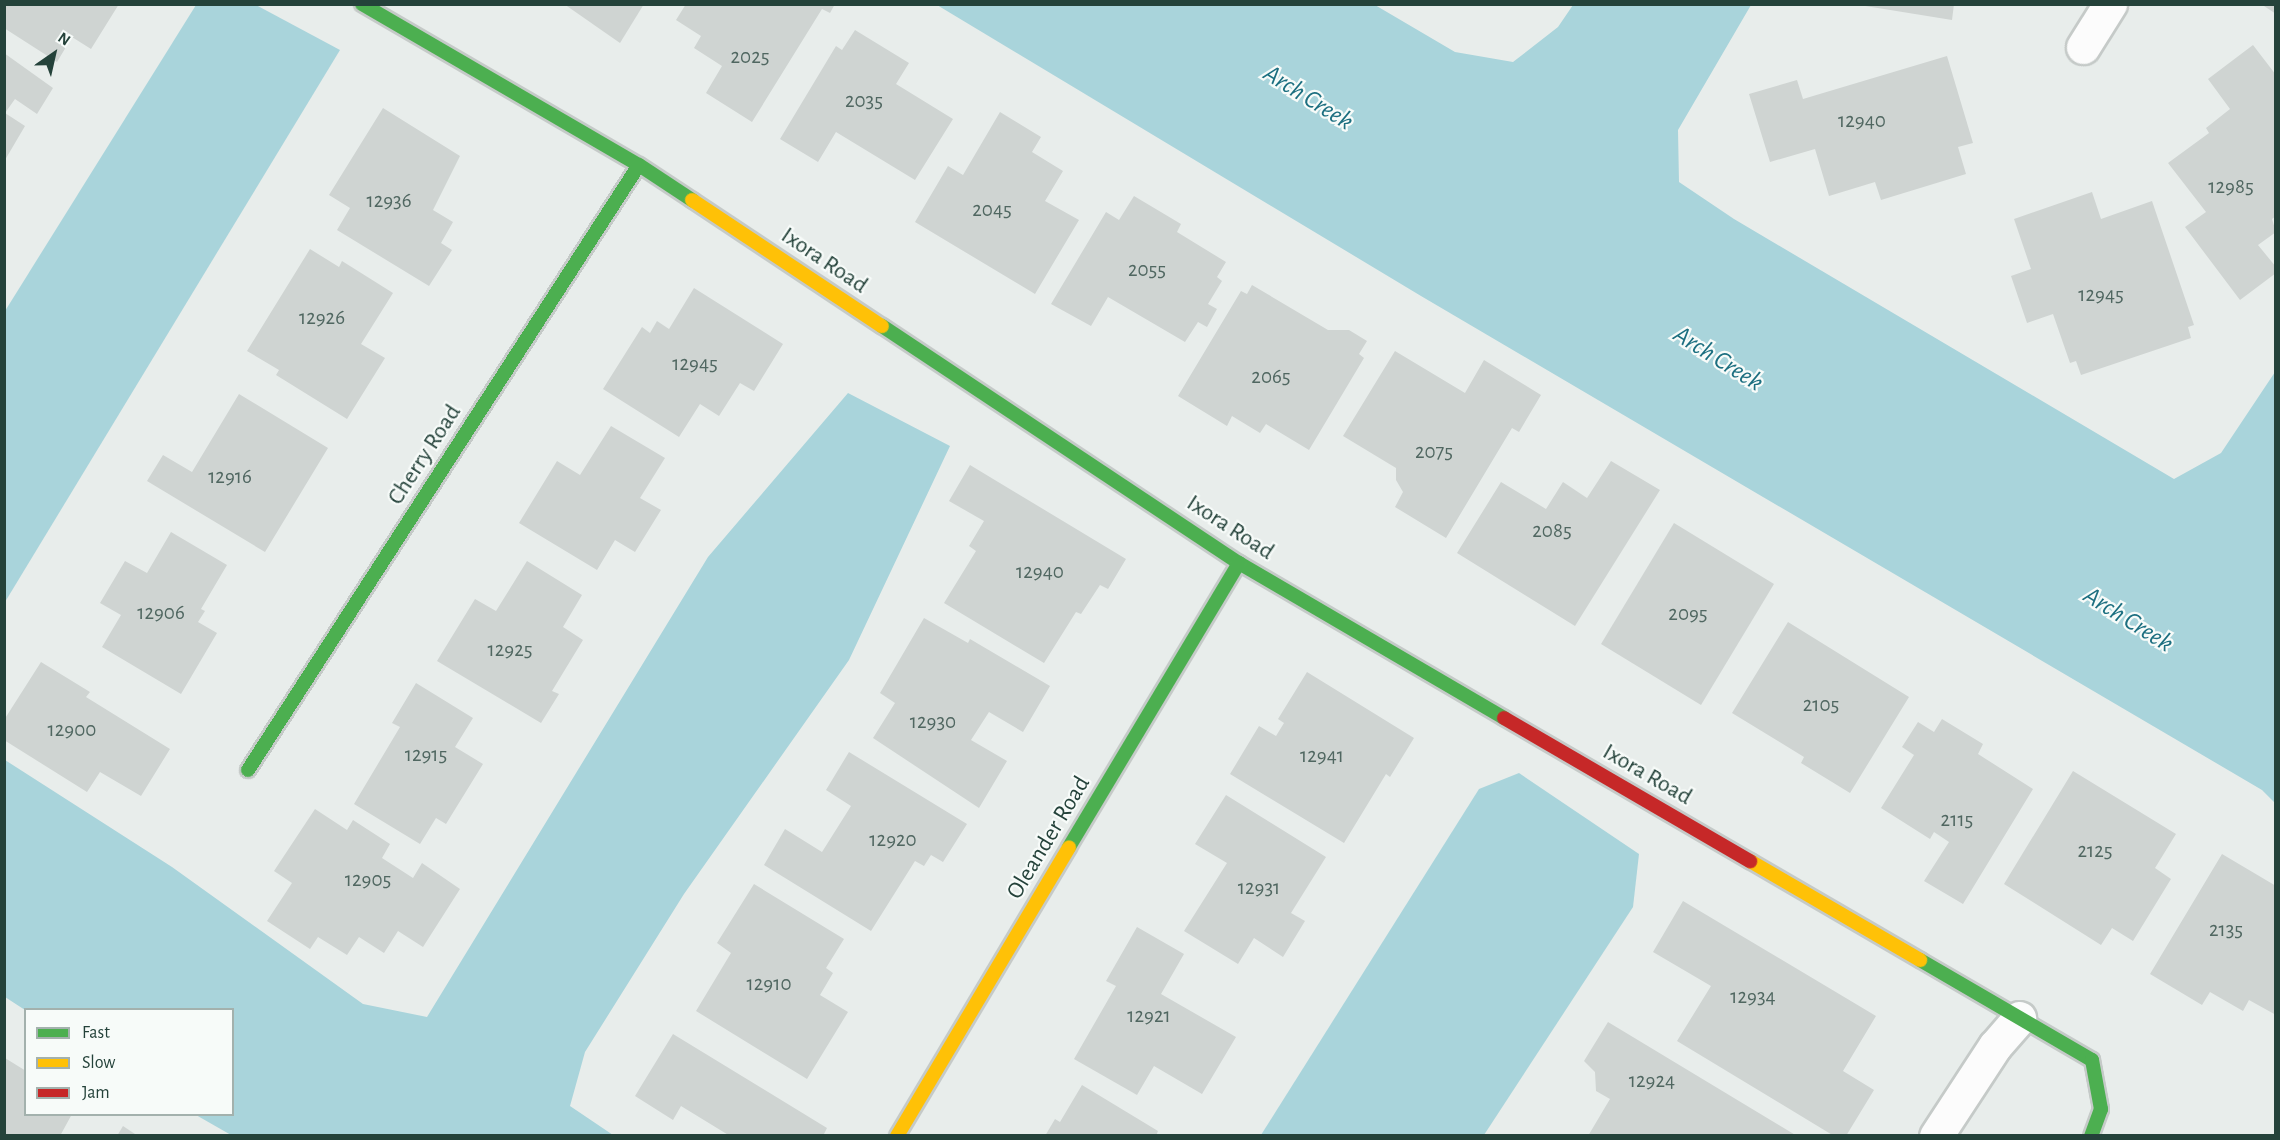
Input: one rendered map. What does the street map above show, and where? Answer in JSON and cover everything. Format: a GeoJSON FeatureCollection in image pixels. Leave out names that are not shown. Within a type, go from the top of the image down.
{"type":"FeatureCollection","features":[{"type":"Feature","properties":{"kind":"street","name":"Ixora Road"},"geometry":{"type":"LineString","coordinates":[[362,4],[639,165],[1239,563],[2092,1060],[2101,1108],[2091,1136]]}},
{"type":"Feature","properties":{"kind":"street"},"geometry":{"type":"LineString","coordinates":[[2083,47],[2110,4]]}},
{"type":"Feature","properties":{"kind":"street","name":"Cherry Road"},"geometry":{"type":"LineString","coordinates":[[248,770],[639,165]]}},
{"type":"Feature","properties":{"kind":"street","name":"Oleander Road"},"geometry":{"type":"LineString","coordinates":[[897,1136],[1239,563]]}},
{"type":"Feature","properties":{"kind":"street"},"geometry":{"type":"LineString","coordinates":[[1936,1136],[1995,1046],[2019,1018]]}},
{"type":"Feature","properties":{"kind":"water"},"geometry":{"type":"Polygon","coordinates":[[[196,5],[256,5],[340,50],[5,602],[5,311],[196,5]]]}},
{"type":"Feature","properties":{"kind":"water","name":"Arch Creek"},"geometry":{"type":"Polygon","coordinates":[[[937,5],[1375,5],[1455,52],[1513,62],[1558,27],[1573,5],[1751,5],[1678,130],[1679,182],[1734,219],[2174,479],[2221,453],[2275,372],[2275,803],[2262,790],[1421,296],[937,5]]]}},
{"type":"Feature","properties":{"kind":"water"},"geometry":{"type":"Polygon","coordinates":[[[848,393],[950,446],[849,660],[684,894],[585,1052],[570,1106],[613,1135],[231,1135],[198,1116],[234,1116],[234,1008],[24,1009],[5,997],[5,760],[172,867],[363,1004],[427,1017],[708,557],[848,393]]]}},
{"type":"Feature","properties":{"kind":"water"},"geometry":{"type":"Polygon","coordinates":[[[1519,773],[1639,854],[1633,907],[1484,1135],[1261,1135],[1479,789],[1519,773]]]}},
{"type":"Feature","properties":{"kind":"building"},"geometry":{"type":"Polygon","coordinates":[[[4,4],[119,4],[91,49],[72,37],[57,62],[4,28],[4,4]]]}},
{"type":"Feature","properties":{"kind":"building"},"geometry":{"type":"Polygon","coordinates":[[[564,4],[644,4],[620,43],[564,4]]]}},
{"type":"Feature","properties":{"kind":"building"},"geometry":{"type":"Polygon","coordinates":[[[686,4],[835,4],[830,13],[822,9],[752,122],[706,93],[722,66],[694,48],[701,36],[676,20],[686,4]]]}},
{"type":"Feature","properties":{"kind":"building"},"geometry":{"type":"Polygon","coordinates":[[[1853,4],[1954,4],[1952,20],[1853,4]]]}},
{"type":"Feature","properties":{"kind":"building"},"geometry":{"type":"Polygon","coordinates":[[[2261,4],[2276,4],[2276,14],[2261,4]]]}},
{"type":"Feature","properties":{"kind":"building"},"geometry":{"type":"Polygon","coordinates":[[[855,30],[909,63],[896,84],[953,119],[915,180],[836,132],[818,162],[780,139],[836,46],[842,50],[855,30]]]}},
{"type":"Feature","properties":{"kind":"building"},"geometry":{"type":"Polygon","coordinates":[[[2253,45],[2276,75],[2276,216],[2272,219],[2276,232],[2258,245],[2276,267],[2276,273],[2240,300],[2185,227],[2206,212],[2168,163],[2209,133],[2206,128],[2230,109],[2208,79],[2253,45]]]}},
{"type":"Feature","properties":{"kind":"building"},"geometry":{"type":"Polygon","coordinates":[[[4,53],[53,88],[37,114],[15,99],[5,113],[25,126],[5,160],[4,53]]]}},
{"type":"Feature","properties":{"kind":"building"},"geometry":{"type":"Polygon","coordinates":[[[1947,56],[1973,143],[1958,147],[1966,174],[1881,200],[1875,182],[1829,196],[1815,149],[1770,162],[1749,94],[1797,80],[1803,99],[1947,56]]]}},
{"type":"Feature","properties":{"kind":"building"},"geometry":{"type":"Polygon","coordinates":[[[383,108],[460,156],[433,210],[453,222],[441,243],[452,250],[429,286],[337,230],[350,208],[329,195],[383,108]]]}},
{"type":"Feature","properties":{"kind":"building"},"geometry":{"type":"Polygon","coordinates":[[[1000,112],[1041,137],[1032,152],[1063,171],[1045,201],[1079,220],[1035,294],[915,222],[948,166],[963,175],[1000,112]]]}},
{"type":"Feature","properties":{"kind":"building"},"geometry":{"type":"Polygon","coordinates":[[[2092,192],[2101,219],[2152,201],[2194,325],[2188,327],[2191,338],[2081,375],[2076,361],[2070,363],[2053,314],[2027,323],[2011,276],[2031,269],[2014,219],[2092,192]]]}},
{"type":"Feature","properties":{"kind":"building"},"geometry":{"type":"Polygon","coordinates":[[[1134,196],[1181,224],[1177,232],[1226,262],[1217,277],[1222,281],[1208,304],[1217,309],[1207,327],[1198,322],[1185,342],[1108,297],[1091,326],[1051,304],[1106,212],[1119,220],[1134,196]]]}},
{"type":"Feature","properties":{"kind":"building"},"geometry":{"type":"Polygon","coordinates":[[[310,249],[339,267],[342,261],[393,293],[361,344],[385,358],[347,419],[276,375],[279,370],[247,351],[310,249]]]}},
{"type":"Feature","properties":{"kind":"building"},"geometry":{"type":"Polygon","coordinates":[[[1252,285],[1328,330],[1349,330],[1367,341],[1359,354],[1364,358],[1309,450],[1266,424],[1260,433],[1232,416],[1227,426],[1178,396],[1241,291],[1247,294],[1252,285]]]}},
{"type":"Feature","properties":{"kind":"building"},"geometry":{"type":"Polygon","coordinates":[[[694,288],[783,344],[754,391],[740,383],[719,416],[700,404],[679,437],[603,389],[642,327],[650,333],[657,321],[669,329],[694,288]]]}},
{"type":"Feature","properties":{"kind":"building"},"geometry":{"type":"Polygon","coordinates":[[[1395,351],[1465,393],[1484,360],[1541,395],[1519,432],[1512,428],[1446,538],[1395,507],[1403,492],[1396,480],[1396,468],[1343,436],[1395,351]]]}},
{"type":"Feature","properties":{"kind":"building"},"geometry":{"type":"Polygon","coordinates":[[[239,394],[328,448],[265,552],[147,481],[163,455],[192,472],[239,394]]]}},
{"type":"Feature","properties":{"kind":"building"},"geometry":{"type":"Polygon","coordinates":[[[611,426],[665,458],[640,498],[661,510],[635,552],[615,540],[597,570],[519,523],[557,461],[580,475],[611,426]]]}},
{"type":"Feature","properties":{"kind":"building"},"geometry":{"type":"Polygon","coordinates":[[[1611,461],[1660,490],[1575,626],[1457,553],[1501,482],[1546,509],[1563,482],[1587,498],[1611,461]]]}},
{"type":"Feature","properties":{"kind":"building"},"geometry":{"type":"Polygon","coordinates":[[[970,465],[1126,559],[1108,589],[1100,585],[1081,614],[1076,612],[1044,663],[944,603],[976,551],[969,546],[984,521],[949,501],[970,465]]]}},
{"type":"Feature","properties":{"kind":"building"},"geometry":{"type":"Polygon","coordinates":[[[1674,523],[1774,584],[1701,705],[1601,644],[1674,523]]]}},
{"type":"Feature","properties":{"kind":"building"},"geometry":{"type":"Polygon","coordinates":[[[171,532],[227,565],[201,609],[205,611],[198,622],[217,633],[181,694],[102,647],[121,615],[100,603],[125,561],[147,573],[171,532]]]}},
{"type":"Feature","properties":{"kind":"building"},"geometry":{"type":"Polygon","coordinates":[[[527,561],[582,595],[563,627],[583,640],[552,691],[559,694],[541,723],[437,661],[475,599],[496,611],[527,561]]]}},
{"type":"Feature","properties":{"kind":"building"},"geometry":{"type":"Polygon","coordinates":[[[924,618],[968,643],[970,639],[1050,686],[1023,732],[989,712],[971,740],[1007,761],[979,808],[873,738],[895,703],[880,693],[924,618]]]}},
{"type":"Feature","properties":{"kind":"building"},"geometry":{"type":"Polygon","coordinates":[[[1788,622],[1909,697],[1850,793],[1801,763],[1804,757],[1732,713],[1788,622]]]}},
{"type":"Feature","properties":{"kind":"building"},"geometry":{"type":"Polygon","coordinates":[[[41,662],[90,692],[86,697],[170,749],[141,796],[100,772],[87,792],[4,740],[4,720],[41,662]]]}},
{"type":"Feature","properties":{"kind":"building"},"geometry":{"type":"Polygon","coordinates":[[[1307,672],[1414,738],[1390,777],[1386,774],[1344,843],[1230,774],[1259,726],[1276,736],[1284,723],[1278,719],[1307,672]]]}},
{"type":"Feature","properties":{"kind":"building"},"geometry":{"type":"Polygon","coordinates":[[[416,683],[473,718],[455,747],[483,764],[446,824],[436,818],[420,844],[354,804],[400,727],[392,723],[416,683]]]}},
{"type":"Feature","properties":{"kind":"building"},"geometry":{"type":"Polygon","coordinates":[[[1942,719],[1983,744],[1978,754],[2033,789],[1963,904],[1924,881],[1949,842],[1934,832],[1930,839],[1881,808],[1914,755],[1902,747],[1918,722],[1934,732],[1942,719]]]}},
{"type":"Feature","properties":{"kind":"building"},"geometry":{"type":"Polygon","coordinates":[[[849,752],[967,824],[943,862],[931,855],[924,866],[915,861],[871,931],[764,865],[785,829],[822,852],[851,806],[826,790],[849,752]]]}},
{"type":"Feature","properties":{"kind":"building"},"geometry":{"type":"Polygon","coordinates":[[[2073,771],[2176,834],[2155,868],[2171,879],[2133,941],[2112,928],[2101,945],[2004,884],[2073,771]]]}},
{"type":"Feature","properties":{"kind":"building"},"geometry":{"type":"Polygon","coordinates":[[[1226,795],[1326,857],[1291,913],[1305,921],[1283,957],[1254,938],[1238,964],[1184,931],[1227,863],[1195,844],[1226,795]]]}},
{"type":"Feature","properties":{"kind":"building"},"geometry":{"type":"Polygon","coordinates":[[[315,809],[347,830],[353,820],[390,844],[382,858],[413,878],[422,863],[460,889],[423,947],[398,931],[384,953],[359,937],[347,955],[318,937],[310,949],[267,921],[292,883],[274,871],[315,809]]]}},
{"type":"Feature","properties":{"kind":"building"},"geometry":{"type":"Polygon","coordinates":[[[2222,854],[2276,886],[2276,1015],[2249,1000],[2243,1011],[2210,992],[2202,1005],[2150,974],[2222,854]]]}},
{"type":"Feature","properties":{"kind":"building"},"geometry":{"type":"Polygon","coordinates":[[[754,884],[844,939],[826,968],[833,973],[820,995],[848,1012],[807,1079],[696,1011],[731,953],[717,943],[754,884]]]}},
{"type":"Feature","properties":{"kind":"building"},"geometry":{"type":"Polygon","coordinates":[[[1683,901],[1876,1016],[1843,1071],[1874,1090],[1846,1136],[1834,1136],[1677,1041],[1711,986],[1653,952],[1683,901]]]}},
{"type":"Feature","properties":{"kind":"building"},"geometry":{"type":"Polygon","coordinates":[[[1137,927],[1184,954],[1161,994],[1236,1037],[1202,1094],[1154,1066],[1137,1095],[1074,1059],[1116,986],[1106,981],[1137,927]]]}},
{"type":"Feature","properties":{"kind":"building"},"geometry":{"type":"Polygon","coordinates":[[[1608,1022],[1797,1136],[1588,1136],[1610,1099],[1596,1091],[1595,1072],[1584,1061],[1608,1022]]]}},
{"type":"Feature","properties":{"kind":"building"},"geometry":{"type":"Polygon","coordinates":[[[673,1034],[827,1128],[823,1136],[730,1136],[681,1106],[673,1120],[635,1096],[673,1034]]]}},
{"type":"Feature","properties":{"kind":"building"},"geometry":{"type":"Polygon","coordinates":[[[5,1058],[24,1070],[24,1116],[71,1116],[60,1136],[5,1136],[5,1058]]]}},
{"type":"Feature","properties":{"kind":"building"},"geometry":{"type":"Polygon","coordinates":[[[1082,1085],[1158,1131],[1156,1136],[1045,1136],[1055,1119],[1060,1122],[1082,1085]]]}},
{"type":"Feature","properties":{"kind":"building"},"geometry":{"type":"Polygon","coordinates":[[[123,1126],[138,1136],[117,1136],[123,1126]]]}},
{"type":"Feature","properties":{"kind":"traffic: fast"},"geometry":{"type":"LineString","coordinates":[[362,4],[639,165],[692,200]]}},
{"type":"Feature","properties":{"kind":"traffic: fast"},"geometry":{"type":"LineString","coordinates":[[248,770],[639,165]]}},
{"type":"Feature","properties":{"kind":"traffic: fast"},"geometry":{"type":"LineString","coordinates":[[882,326],[1239,563],[1504,718]]}},
{"type":"Feature","properties":{"kind":"traffic: fast"},"geometry":{"type":"LineString","coordinates":[[1069,847],[1239,563]]}},
{"type":"Feature","properties":{"kind":"traffic: fast"},"geometry":{"type":"LineString","coordinates":[[1920,960],[2092,1060],[2101,1109],[2091,1136]]}},
{"type":"Feature","properties":{"kind":"traffic: slow"},"geometry":{"type":"LineString","coordinates":[[692,200],[882,326]]}},
{"type":"Feature","properties":{"kind":"traffic: slow"},"geometry":{"type":"LineString","coordinates":[[897,1136],[1069,847]]}},
{"type":"Feature","properties":{"kind":"traffic: slow"},"geometry":{"type":"LineString","coordinates":[[1750,861],[1920,960]]}},
{"type":"Feature","properties":{"kind":"traffic: jam"},"geometry":{"type":"LineString","coordinates":[[1504,718],[1750,861]]}}]}
